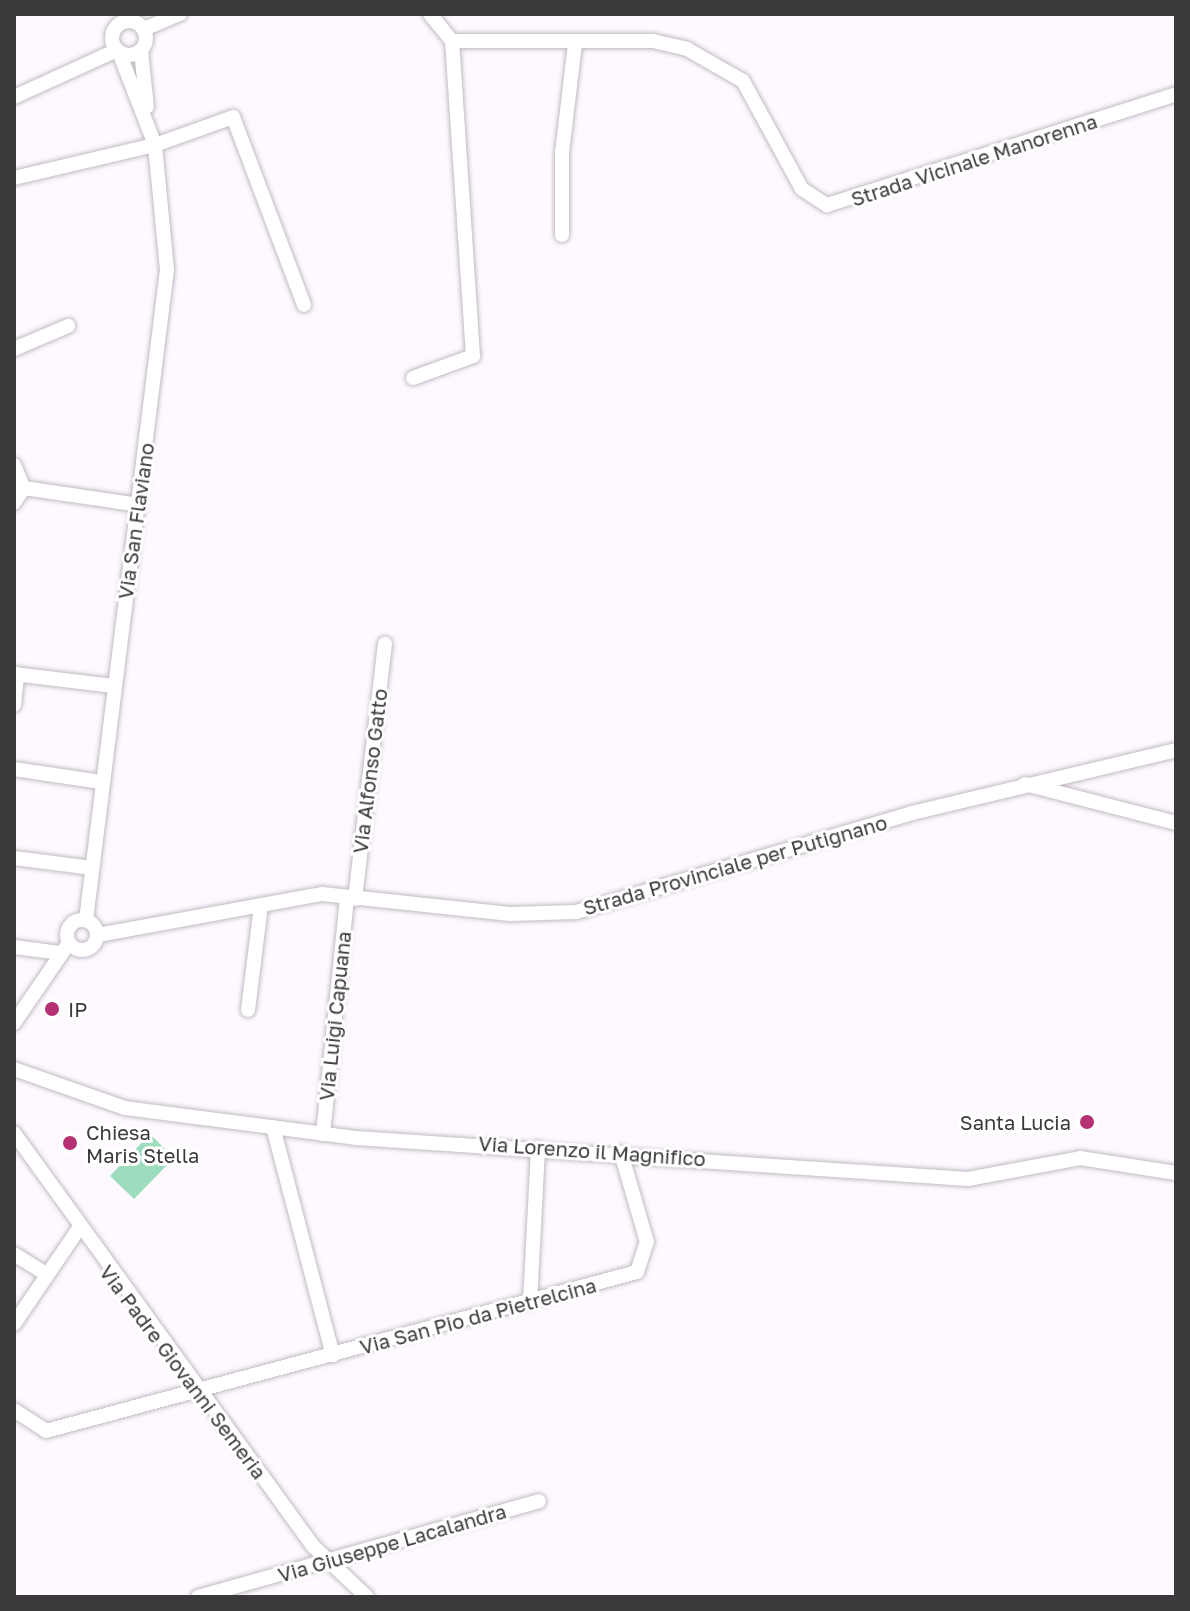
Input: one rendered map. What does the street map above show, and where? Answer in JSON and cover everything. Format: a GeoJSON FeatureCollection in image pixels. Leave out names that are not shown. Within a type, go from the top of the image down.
{"type":"FeatureCollection","features":[{"type":"Feature","properties":{"kind":"street"},"geometry":{"type":"LineString","coordinates":[[116,46],[119,18],[141,22],[180,14]]}},
{"type":"Feature","properties":{"kind":"street"},"geometry":{"type":"LineString","coordinates":[[413,378],[473,356],[452,41],[430,14]]}},
{"type":"Feature","properties":{"kind":"street","name":"Via San Flaviano"},"geometry":{"type":"LineString","coordinates":[[141,22],[149,123]]}},
{"type":"Feature","properties":{"kind":"street","name":"Strada Vicinale Manorenna"},"geometry":{"type":"LineString","coordinates":[[452,41],[575,44],[653,41],[687,49],[743,81],[802,189],[827,205],[1176,94]]}},
{"type":"Feature","properties":{"kind":"street"},"geometry":{"type":"LineString","coordinates":[[562,235],[562,153],[575,44]]}},
{"type":"Feature","properties":{"kind":"street"},"geometry":{"type":"LineString","coordinates":[[14,97],[116,46],[141,51]]}},
{"type":"Feature","properties":{"kind":"street","name":"Via San Flaviano"},"geometry":{"type":"LineString","coordinates":[[86,920],[167,270],[155,145],[149,123],[116,46]]}},
{"type":"Feature","properties":{"kind":"street"},"geometry":{"type":"LineString","coordinates":[[14,178],[155,145],[233,117],[304,305]]}},
{"type":"Feature","properties":{"kind":"street"},"geometry":{"type":"LineString","coordinates":[[14,349],[68,326]]}},
{"type":"Feature","properties":{"kind":"street"},"geometry":{"type":"LineString","coordinates":[[14,465],[24,488]]}},
{"type":"Feature","properties":{"kind":"street"},"geometry":{"type":"LineString","coordinates":[[24,488],[139,505]]}},
{"type":"Feature","properties":{"kind":"street"},"geometry":{"type":"LineString","coordinates":[[14,503],[24,488]]}},
{"type":"Feature","properties":{"kind":"street","name":"Via Alfonso Gatto"},"geometry":{"type":"LineString","coordinates":[[351,898],[385,644]]}},
{"type":"Feature","properties":{"kind":"street"},"geometry":{"type":"LineString","coordinates":[[14,705],[16,674],[113,686]]}},
{"type":"Feature","properties":{"kind":"street","name":"Strada Provinciale per Putignano"},"geometry":{"type":"LineString","coordinates":[[64,948],[86,950],[98,935],[322,894],[510,914],[576,912],[1021,783],[1176,750]]}},
{"type":"Feature","properties":{"kind":"street"},"geometry":{"type":"LineString","coordinates":[[14,769],[101,782]]}},
{"type":"Feature","properties":{"kind":"street"},"geometry":{"type":"LineString","coordinates":[[1021,783],[1176,823]]}},
{"type":"Feature","properties":{"kind":"street"},"geometry":{"type":"LineString","coordinates":[[14,858],[92,868]]}},
{"type":"Feature","properties":{"kind":"street","name":"Via Luigi Capuana"},"geometry":{"type":"LineString","coordinates":[[323,1134],[351,898]]}},
{"type":"Feature","properties":{"kind":"street"},"geometry":{"type":"LineString","coordinates":[[248,1010],[261,906]]}},
{"type":"Feature","properties":{"kind":"street"},"geometry":{"type":"LineString","coordinates":[[14,1023],[64,948],[69,928],[86,920],[98,935]]}},
{"type":"Feature","properties":{"kind":"street"},"geometry":{"type":"LineString","coordinates":[[14,947],[64,948]]}},
{"type":"Feature","properties":{"kind":"street","name":"Via Lorenzo il Magnifico"},"geometry":{"type":"LineString","coordinates":[[14,1069],[125,1108],[323,1134],[968,1179],[1080,1158],[1176,1173]]}},
{"type":"Feature","properties":{"kind":"street"},"geometry":{"type":"LineString","coordinates":[[273,1127],[333,1355]]}},
{"type":"Feature","properties":{"kind":"street","name":"Via Padre Giovanni Semeria"},"geometry":{"type":"LineString","coordinates":[[14,1133],[78,1230],[326,1560],[367,1597]]}},
{"type":"Feature","properties":{"kind":"street"},"geometry":{"type":"LineString","coordinates":[[530,1302],[538,1148]]}},
{"type":"Feature","properties":{"kind":"street","name":"Via San Pio da Pietrelcina"},"geometry":{"type":"LineString","coordinates":[[14,1410],[46,1431],[199,1393],[637,1272],[647,1242],[621,1153]]}},
{"type":"Feature","properties":{"kind":"street"},"geometry":{"type":"LineString","coordinates":[[14,1324],[78,1230]]}},
{"type":"Feature","properties":{"kind":"street"},"geometry":{"type":"LineString","coordinates":[[14,1254],[47,1275]]}},
{"type":"Feature","properties":{"kind":"street","name":"Via Giuseppe Lacalandra"},"geometry":{"type":"LineString","coordinates":[[198,1597],[539,1501]]}},
{"type":"Feature","properties":{"kind":"green space"},"geometry":{"type":"Polygon","coordinates":[[[150,1134],[174,1158],[134,1199],[110,1176],[150,1134]]]}},
{"type":"Feature","properties":{"kind":"place","name":"IP"},"geometry":{"type":"Point","coordinates":[52,1009]}},
{"type":"Feature","properties":{"kind":"place","name":"Santa Lucia"},"geometry":{"type":"Point","coordinates":[1087,1122]}},
{"type":"Feature","properties":{"kind":"place","name":"Chiesa Maris Stella"},"geometry":{"type":"Point","coordinates":[70,1143]}}]}
